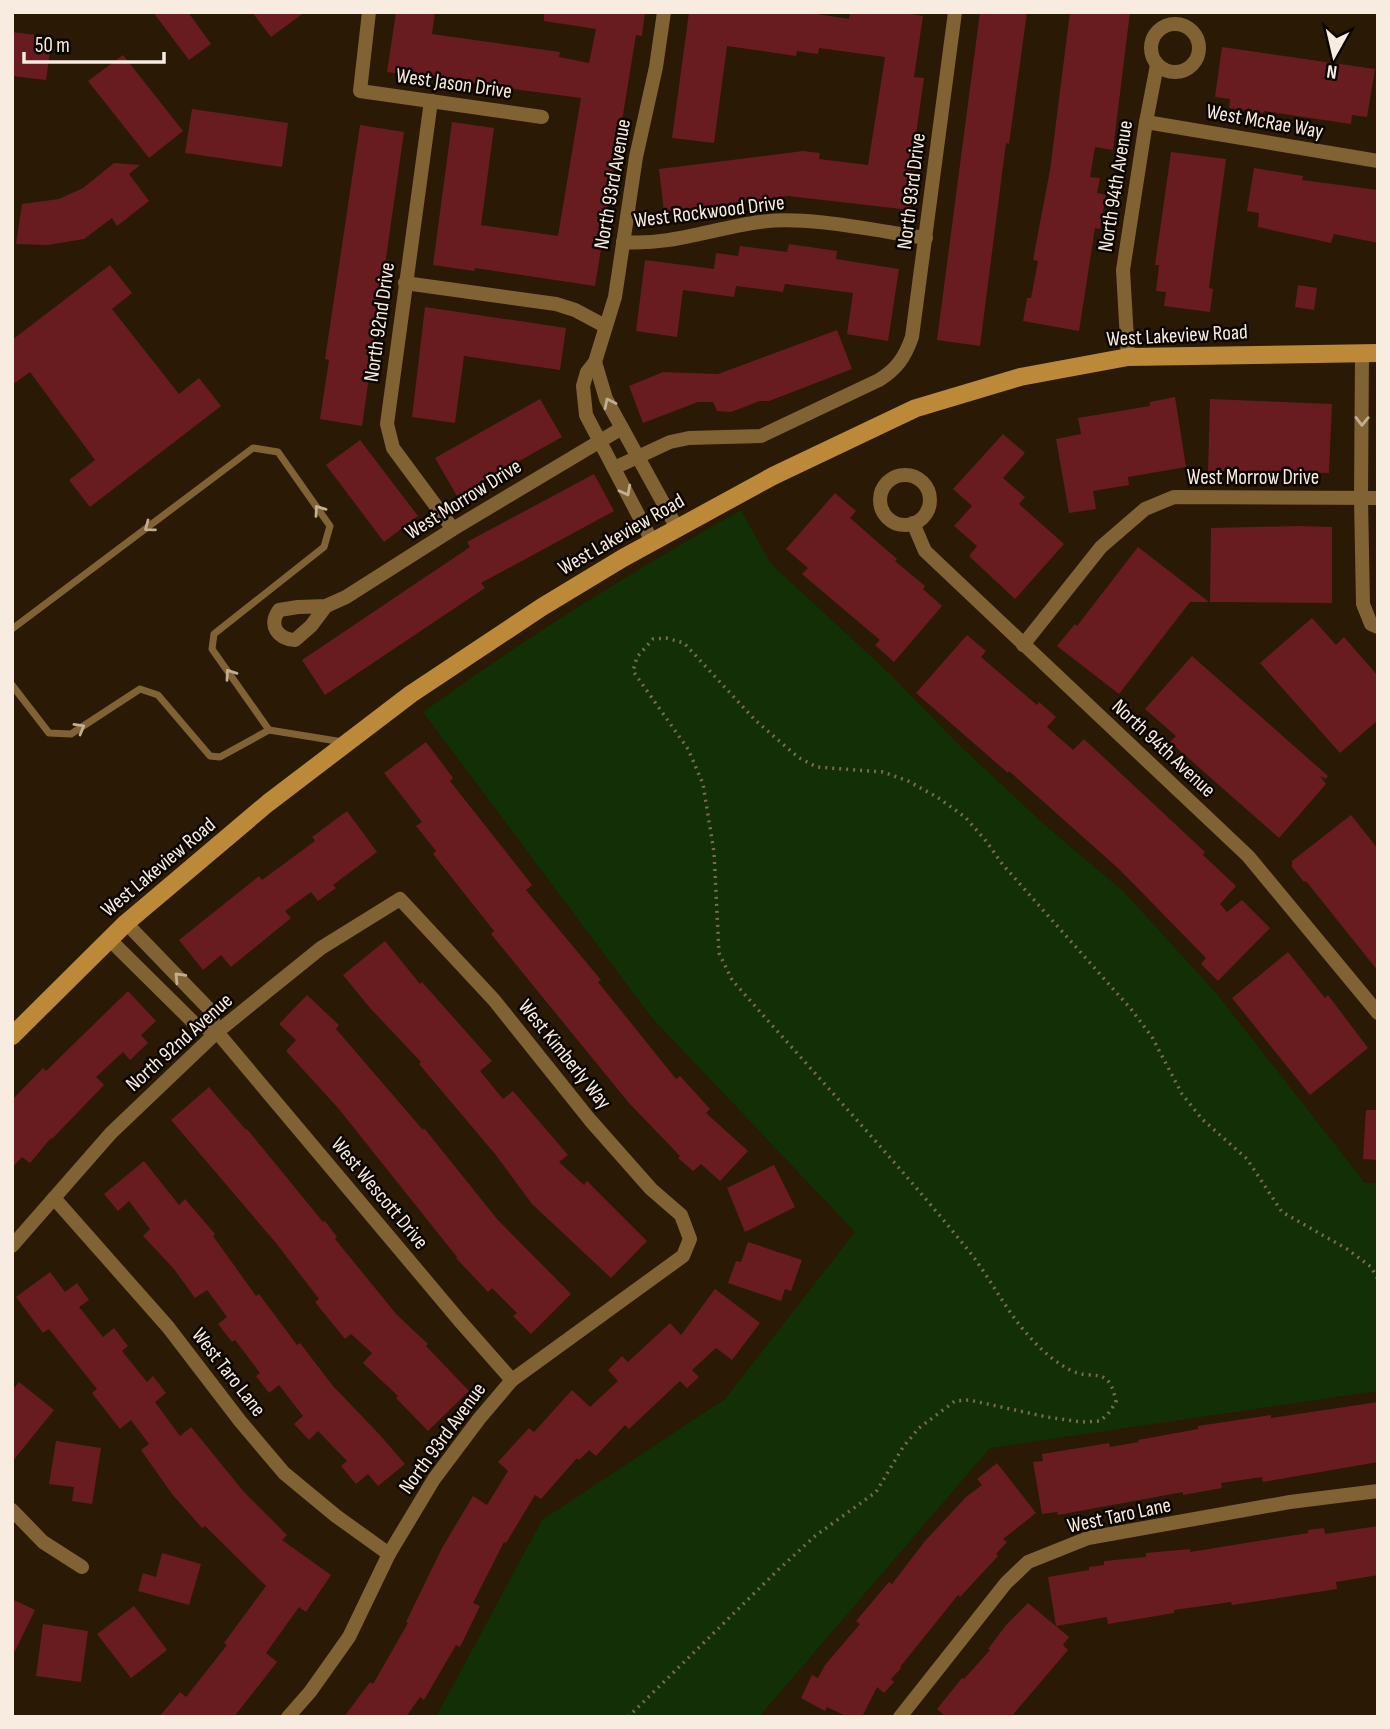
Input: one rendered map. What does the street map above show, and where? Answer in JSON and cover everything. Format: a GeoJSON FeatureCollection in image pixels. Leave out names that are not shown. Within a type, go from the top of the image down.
{"type":"FeatureCollection","features":[{"type":"Feature","properties":{"kind":"street","name":"West Jason Drive"},"geometry":{"type":"LineString","coordinates":[[369,12],[360,91],[542,117]]}},
{"type":"Feature","properties":{"kind":"street","name":"North 93rd Avenue"},"geometry":{"type":"LineString","coordinates":[[653,543],[586,415],[583,386],[587,372],[595,362],[615,297],[636,157],[656,67],[664,12]]}},
{"type":"Feature","properties":{"kind":"street","name":"North 93rd Drive"},"geometry":{"type":"LineString","coordinates":[[637,456],[670,442],[761,436],[879,380],[894,371],[903,360],[912,337],[955,12]]}},
{"type":"Feature","properties":{"kind":"street","name":"North 94th Avenue"},"geometry":{"type":"LineString","coordinates":[[1128,357],[1123,270],[1157,65]]}},
{"type":"Feature","properties":{"kind":"street","name":"North 92nd Drive"},"geometry":{"type":"LineString","coordinates":[[431,101],[387,424],[393,448],[453,528]]}},
{"type":"Feature","properties":{"kind":"street","name":"West McRae Way"},"geometry":{"type":"LineString","coordinates":[[1146,122],[1378,161]]}},
{"type":"Feature","properties":{"kind":"street","name":"West Rockwood Drive"},"geometry":{"type":"LineString","coordinates":[[623,242],[644,244],[762,221],[797,221],[926,238]]}},
{"type":"Feature","properties":{"kind":"street"},"geometry":{"type":"LineString","coordinates":[[405,283],[556,304],[575,310],[605,326]]}},
{"type":"Feature","properties":{"kind":"street"},"geometry":{"type":"LineString","coordinates":[[1370,353],[1361,498],[1363,604],[1371,624],[1378,627]]}},
{"type":"Feature","properties":{"kind":"street","name":"West Lakeview Road"},"geometry":{"type":"LineString","coordinates":[[12,1036],[126,923],[268,803],[411,694],[542,607],[623,558],[773,476],[916,408],[1020,377],[1128,357],[1370,353]]}},
{"type":"Feature","properties":{"kind":"street"},"geometry":{"type":"LineString","coordinates":[[595,362],[606,399],[677,528]]}},
{"type":"Feature","properties":{"kind":"street","name":"West Morrow Drive"},"geometry":{"type":"LineString","coordinates":[[327,606],[346,597],[453,528],[622,428]]}},
{"type":"Feature","properties":{"kind":"street"},"geometry":{"type":"LineString","coordinates":[[614,468],[637,456]]}},
{"type":"Feature","properties":{"kind":"street","name":"West Morrow Drive"},"geometry":{"type":"LineString","coordinates":[[1023,645],[1101,547],[1145,509],[1174,497],[1378,498]]}},
{"type":"Feature","properties":{"kind":"street","name":"North 94th Avenue"},"geometry":{"type":"LineString","coordinates":[[913,523],[925,551],[1248,856],[1378,1013]]}},
{"type":"Feature","properties":{"kind":"street","name":"North 92nd Avenue"},"geometry":{"type":"LineString","coordinates":[[12,1246],[111,1132],[217,1032],[321,948],[400,899]]}},
{"type":"Feature","properties":{"kind":"street","name":"West Kimberly Way"},"geometry":{"type":"LineString","coordinates":[[400,899],[494,1000],[590,1120],[642,1179],[681,1215],[690,1239]]}},
{"type":"Feature","properties":{"kind":"street","name":"West Wescott Drive"},"geometry":{"type":"LineString","coordinates":[[126,923],[209,1009],[217,1032],[512,1380]]}},
{"type":"Feature","properties":{"kind":"street","name":"West Wescott Drive"},"geometry":{"type":"LineString","coordinates":[[109,939],[195,1024],[217,1032]]}},
{"type":"Feature","properties":{"kind":"street","name":"West Taro Lane"},"geometry":{"type":"LineString","coordinates":[[54,1198],[168,1327],[240,1422],[284,1473],[336,1516],[389,1554]]}},
{"type":"Feature","properties":{"kind":"street","name":"North 93rd Avenue"},"geometry":{"type":"LineString","coordinates":[[288,1717],[310,1692],[349,1637],[389,1554],[434,1479],[479,1419],[512,1380],[683,1256],[690,1239]]}},
{"type":"Feature","properties":{"kind":"street","name":"West Taro Lane"},"geometry":{"type":"LineString","coordinates":[[900,1717],[1006,1583],[1028,1562],[1088,1538],[1290,1502],[1378,1491]]}},
{"type":"Feature","properties":{"kind":"street"},"geometry":{"type":"LineString","coordinates":[[12,1510],[43,1542],[82,1567]]}},
{"type":"Feature","properties":{"kind":"lane"},"geometry":{"type":"LineString","coordinates":[[12,629],[253,448],[278,452],[330,526],[324,547],[215,634],[212,649],[270,730]]}},
{"type":"Feature","properties":{"kind":"lane"},"geometry":{"type":"LineString","coordinates":[[12,685],[49,733],[71,734],[141,689],[158,695],[210,756],[220,757],[270,730],[347,743]]}},
{"type":"Feature","properties":{"kind":"path"},"geometry":{"type":"LineString","coordinates":[[628,1717],[815,1536],[876,1492],[903,1447],[919,1429],[955,1401],[969,1400],[1082,1422],[1100,1421],[1116,1402],[1114,1389],[1106,1378],[1099,1374],[1073,1372],[1052,1359],[1036,1344],[989,1277],[940,1216],[732,980],[719,953],[714,852],[703,784],[688,749],[633,671],[637,657],[653,639],[666,638],[684,643],[755,720],[799,758],[817,767],[883,772],[927,792],[965,817],[1003,865],[1131,1009],[1152,1037],[1182,1094],[1202,1119],[1247,1160],[1282,1212],[1347,1249],[1371,1267],[1378,1279]]}},
{"type":"Feature","properties":{"kind":"green space"},"geometry":{"type":"Polygon","coordinates":[[[741,510],[771,564],[890,674],[956,742],[1046,826],[1124,892],[1217,994],[1365,1183],[1378,1183],[1378,1391],[990,1448],[759,1717],[436,1717],[542,1520],[725,1399],[855,1232],[652,1018],[423,712],[579,606],[741,510]]]}},
{"type":"Feature","properties":{"kind":"building"},"geometry":{"type":"Polygon","coordinates":[[[153,12],[188,12],[211,44],[189,60],[153,12]]]}},
{"type":"Feature","properties":{"kind":"building"},"geometry":{"type":"Polygon","coordinates":[[[252,12],[305,12],[271,37],[252,12]]]}},
{"type":"Feature","properties":{"kind":"building"},"geometry":{"type":"Polygon","coordinates":[[[396,12],[435,12],[432,34],[560,52],[559,57],[589,63],[596,29],[544,21],[544,12],[645,12],[642,36],[636,35],[595,286],[475,268],[474,271],[433,265],[452,122],[494,128],[481,225],[558,236],[581,98],[387,72],[396,12]]]}},
{"type":"Feature","properties":{"kind":"building"},"geometry":{"type":"Polygon","coordinates":[[[689,12],[805,12],[849,19],[850,12],[898,12],[923,16],[914,77],[924,78],[911,169],[915,170],[910,210],[788,196],[664,212],[659,169],[803,151],[820,153],[819,159],[868,165],[885,57],[819,48],[818,54],[797,51],[796,56],[727,46],[714,143],[672,138],[689,12]]]}},
{"type":"Feature","properties":{"kind":"building"},"geometry":{"type":"Polygon","coordinates":[[[980,12],[1027,12],[1009,144],[1006,143],[980,346],[937,340],[980,12]]]}},
{"type":"Feature","properties":{"kind":"building"},"geometry":{"type":"Polygon","coordinates":[[[1070,12],[1130,12],[1113,150],[1095,147],[1090,177],[1100,178],[1097,193],[1106,195],[1100,229],[1095,228],[1079,331],[1023,321],[1027,298],[1031,298],[1038,261],[1033,260],[1050,170],[1070,12]]]}},
{"type":"Feature","properties":{"kind":"building"},"geometry":{"type":"Polygon","coordinates":[[[12,32],[52,37],[46,80],[12,76],[12,32]]]}},
{"type":"Feature","properties":{"kind":"building"},"geometry":{"type":"Polygon","coordinates":[[[1222,47],[1375,69],[1367,117],[1352,115],[1351,124],[1229,108],[1230,99],[1215,97],[1222,47]]]}},
{"type":"Feature","properties":{"kind":"building"},"geometry":{"type":"Polygon","coordinates":[[[123,55],[183,131],[149,158],[88,81],[123,55]]]}},
{"type":"Feature","properties":{"kind":"building"},"geometry":{"type":"Polygon","coordinates":[[[192,109],[288,123],[282,167],[185,153],[192,109]]]}},
{"type":"Feature","properties":{"kind":"building"},"geometry":{"type":"Polygon","coordinates":[[[360,125],[404,132],[362,426],[320,419],[329,360],[325,359],[360,125]]]}},
{"type":"Feature","properties":{"kind":"building"},"geometry":{"type":"Polygon","coordinates":[[[1171,152],[1226,159],[1209,288],[1213,289],[1210,312],[1164,306],[1166,292],[1156,291],[1159,265],[1155,265],[1171,152]]]}},
{"type":"Feature","properties":{"kind":"building"},"geometry":{"type":"Polygon","coordinates":[[[114,163],[140,165],[129,174],[149,201],[117,226],[112,218],[84,239],[48,245],[16,244],[22,204],[59,199],[83,188],[114,163]]]}},
{"type":"Feature","properties":{"kind":"building"},"geometry":{"type":"Polygon","coordinates":[[[1254,168],[1303,176],[1302,180],[1378,190],[1378,243],[1334,234],[1331,243],[1258,227],[1259,213],[1247,211],[1254,168]]]}},
{"type":"Feature","properties":{"kind":"building"},"geometry":{"type":"Polygon","coordinates":[[[789,244],[837,251],[836,259],[899,269],[888,341],[847,334],[853,293],[785,284],[783,292],[736,286],[734,297],[683,290],[677,337],[636,331],[645,260],[714,269],[716,253],[738,256],[740,246],[787,252],[789,244]]]}},
{"type":"Feature","properties":{"kind":"building"},"geometry":{"type":"Polygon","coordinates":[[[110,265],[132,293],[112,309],[179,394],[199,378],[221,406],[90,507],[69,480],[95,460],[30,372],[12,385],[12,340],[110,265]]]}},
{"type":"Feature","properties":{"kind":"building"},"geometry":{"type":"Polygon","coordinates":[[[1298,285],[1317,288],[1314,310],[1295,307],[1298,285]]]}},
{"type":"Feature","properties":{"kind":"building"},"geometry":{"type":"Polygon","coordinates":[[[425,307],[566,328],[560,370],[464,356],[455,423],[412,417],[425,307]]]}},
{"type":"Feature","properties":{"kind":"building"},"geometry":{"type":"Polygon","coordinates":[[[837,330],[852,369],[769,401],[760,401],[731,412],[717,411],[713,402],[698,402],[643,423],[629,386],[663,372],[718,374],[837,330]]]}},
{"type":"Feature","properties":{"kind":"building"},"geometry":{"type":"Polygon","coordinates":[[[1175,397],[1186,467],[1128,477],[1129,485],[1093,491],[1096,509],[1069,513],[1056,439],[1081,434],[1078,418],[1150,406],[1150,402],[1175,397]]]}},
{"type":"Feature","properties":{"kind":"building"},"geometry":{"type":"Polygon","coordinates":[[[540,399],[562,437],[457,496],[435,458],[540,399]]]}},
{"type":"Feature","properties":{"kind":"building"},"geometry":{"type":"Polygon","coordinates":[[[1210,399],[1332,404],[1329,473],[1208,471],[1210,399]]]}},
{"type":"Feature","properties":{"kind":"building"},"geometry":{"type":"Polygon","coordinates":[[[1003,434],[1025,453],[1003,478],[1025,497],[1019,504],[1064,544],[1015,599],[969,556],[977,546],[954,526],[972,506],[953,489],[1003,434]]]}},
{"type":"Feature","properties":{"kind":"building"},"geometry":{"type":"Polygon","coordinates":[[[360,440],[418,516],[384,542],[326,465],[360,440]]]}},
{"type":"Feature","properties":{"kind":"building"},"geometry":{"type":"Polygon","coordinates":[[[594,474],[614,511],[481,583],[485,588],[325,695],[302,660],[470,547],[467,542],[594,474]]]}},
{"type":"Feature","properties":{"kind":"building"},"geometry":{"type":"Polygon","coordinates":[[[835,493],[856,511],[850,518],[897,559],[895,561],[925,586],[923,589],[942,606],[894,662],[875,645],[880,640],[802,574],[808,568],[786,549],[835,493]]]}},
{"type":"Feature","properties":{"kind":"building"},"geometry":{"type":"Polygon","coordinates":[[[1332,527],[1332,603],[1210,602],[1211,528],[1332,527]]]}},
{"type":"Feature","properties":{"kind":"building"},"geometry":{"type":"Polygon","coordinates":[[[1138,547],[1209,602],[1190,602],[1119,694],[1057,646],[1075,624],[1077,626],[1138,547]]]}},
{"type":"Feature","properties":{"kind":"building"},"geometry":{"type":"Polygon","coordinates":[[[1312,618],[1336,645],[1344,637],[1378,676],[1378,720],[1340,753],[1260,663],[1312,618]]]}},
{"type":"Feature","properties":{"kind":"building"},"geometry":{"type":"Polygon","coordinates":[[[967,635],[986,651],[981,657],[1037,705],[1039,702],[1056,717],[1047,727],[1073,750],[1084,739],[1205,852],[1203,855],[1236,886],[1220,904],[1227,912],[1242,900],[1270,928],[1218,981],[1201,964],[1206,958],[1120,870],[916,693],[967,635]]]}},
{"type":"Feature","properties":{"kind":"building"},"geometry":{"type":"Polygon","coordinates":[[[1192,656],[1328,776],[1326,779],[1320,776],[1326,784],[1279,838],[1170,742],[1176,736],[1145,709],[1192,656]]]}},
{"type":"Feature","properties":{"kind":"building"},"geometry":{"type":"Polygon","coordinates":[[[426,742],[453,778],[450,781],[532,885],[526,890],[601,980],[598,982],[676,1079],[680,1076],[710,1109],[706,1113],[748,1151],[720,1181],[701,1164],[693,1171],[629,1103],[491,934],[494,931],[433,854],[436,851],[416,826],[422,822],[384,773],[426,742]]]}},
{"type":"Feature","properties":{"kind":"building"},"geometry":{"type":"Polygon","coordinates":[[[347,811],[377,852],[333,885],[336,888],[318,901],[311,892],[285,911],[291,918],[231,967],[221,955],[203,970],[179,940],[259,876],[262,880],[315,841],[312,837],[347,811]]]}},
{"type":"Feature","properties":{"kind":"building"},"geometry":{"type":"Polygon","coordinates":[[[1351,815],[1378,849],[1378,971],[1292,867],[1292,861],[1351,815]]]}},
{"type":"Feature","properties":{"kind":"building"},"geometry":{"type":"Polygon","coordinates":[[[385,941],[420,984],[422,982],[492,1061],[480,1071],[503,1099],[513,1091],[568,1155],[559,1162],[584,1185],[587,1181],[647,1241],[611,1278],[532,1204],[495,1154],[419,1064],[421,1062],[343,975],[385,941]]]}},
{"type":"Feature","properties":{"kind":"building"},"geometry":{"type":"Polygon","coordinates":[[[1288,952],[1325,998],[1328,995],[1368,1048],[1310,1095],[1232,998],[1288,952]]]}},
{"type":"Feature","properties":{"kind":"building"},"geometry":{"type":"Polygon","coordinates":[[[128,991],[156,1021],[141,1035],[148,1043],[130,1060],[123,1052],[96,1077],[104,1085],[30,1163],[22,1157],[12,1168],[12,1100],[43,1068],[46,1071],[128,991]]]}},
{"type":"Feature","properties":{"kind":"building"},"geometry":{"type":"Polygon","coordinates":[[[307,995],[339,1025],[336,1029],[423,1130],[424,1128],[497,1219],[571,1294],[531,1334],[513,1316],[517,1313],[492,1288],[488,1292],[456,1258],[338,1108],[286,1051],[296,1040],[279,1024],[307,995]]]}},
{"type":"Feature","properties":{"kind":"building"},"geometry":{"type":"Polygon","coordinates":[[[209,1087],[323,1222],[325,1221],[337,1237],[335,1239],[397,1315],[428,1344],[426,1346],[469,1391],[428,1431],[396,1398],[398,1396],[363,1363],[372,1353],[351,1334],[345,1339],[315,1302],[319,1299],[276,1243],[171,1120],[209,1087]]]}},
{"type":"Feature","properties":{"kind":"building"},"geometry":{"type":"Polygon","coordinates":[[[1366,1110],[1378,1110],[1378,1160],[1363,1159],[1366,1110]]]}},
{"type":"Feature","properties":{"kind":"building"},"geometry":{"type":"Polygon","coordinates":[[[144,1161],[179,1205],[185,1199],[215,1234],[213,1236],[256,1296],[259,1294],[297,1345],[300,1343],[333,1386],[405,1464],[378,1486],[368,1474],[356,1484],[341,1466],[347,1461],[318,1431],[309,1440],[294,1424],[303,1416],[279,1385],[269,1393],[256,1376],[260,1373],[235,1340],[232,1342],[218,1324],[227,1317],[207,1290],[195,1298],[174,1269],[143,1236],[150,1229],[129,1201],[118,1211],[104,1194],[144,1161]]]}},
{"type":"Feature","properties":{"kind":"building"},"geometry":{"type":"Polygon","coordinates":[[[774,1165],[795,1207],[745,1232],[727,1188],[774,1165]]]}},
{"type":"Feature","properties":{"kind":"building"},"geometry":{"type":"Polygon","coordinates":[[[748,1242],[802,1260],[791,1291],[785,1289],[781,1301],[728,1283],[736,1261],[741,1262],[748,1242]]]}},
{"type":"Feature","properties":{"kind":"building"},"geometry":{"type":"Polygon","coordinates":[[[50,1272],[65,1292],[77,1283],[89,1300],[79,1307],[103,1337],[114,1328],[128,1346],[122,1351],[147,1382],[153,1376],[166,1393],[155,1402],[180,1436],[191,1427],[244,1492],[287,1535],[282,1540],[331,1575],[306,1612],[299,1607],[266,1653],[277,1662],[234,1717],[159,1717],[180,1692],[186,1697],[227,1645],[224,1643],[266,1586],[205,1526],[202,1528],[172,1494],[141,1450],[149,1444],[131,1420],[120,1429],[92,1393],[97,1389],[49,1329],[43,1333],[16,1297],[50,1272]]]}},
{"type":"Feature","properties":{"kind":"building"},"geometry":{"type":"Polygon","coordinates":[[[715,1289],[760,1323],[732,1360],[716,1348],[692,1370],[699,1377],[687,1388],[680,1381],[629,1429],[625,1425],[596,1456],[589,1450],[579,1460],[577,1458],[541,1499],[535,1495],[506,1543],[504,1542],[473,1603],[480,1606],[460,1647],[456,1645],[424,1700],[420,1697],[406,1717],[344,1717],[370,1682],[373,1684],[408,1623],[406,1622],[442,1548],[473,1496],[487,1505],[508,1471],[498,1462],[529,1428],[534,1432],[572,1390],[590,1407],[618,1381],[608,1370],[622,1356],[628,1362],[670,1323],[681,1335],[715,1289]]]}},
{"type":"Feature","properties":{"kind":"building"},"geometry":{"type":"Polygon","coordinates":[[[19,1382],[54,1410],[12,1462],[12,1390],[19,1382]]]}},
{"type":"Feature","properties":{"kind":"building"},"geometry":{"type":"Polygon","coordinates":[[[1378,1402],[1378,1462],[1263,1482],[1262,1477],[1221,1483],[1222,1488],[1183,1495],[1183,1492],[1058,1515],[1057,1512],[1042,1514],[1033,1462],[1043,1461],[1042,1454],[1109,1443],[1110,1447],[1139,1442],[1138,1440],[1198,1429],[1198,1426],[1378,1402]]]}},
{"type":"Feature","properties":{"kind":"building"},"geometry":{"type":"Polygon","coordinates":[[[56,1441],[101,1448],[92,1504],[72,1501],[74,1487],[49,1484],[56,1441]]]}},
{"type":"Feature","properties":{"kind":"building"},"geometry":{"type":"Polygon","coordinates":[[[997,1463],[1036,1513],[1003,1539],[1007,1542],[996,1554],[998,1556],[960,1597],[958,1595],[891,1679],[894,1682],[884,1693],[877,1687],[862,1717],[848,1717],[827,1707],[825,1711],[801,1698],[812,1675],[818,1678],[825,1665],[860,1624],[856,1621],[889,1582],[892,1584],[925,1541],[966,1497],[982,1485],[977,1479],[997,1463]]]}},
{"type":"Feature","properties":{"kind":"building"},"geometry":{"type":"Polygon","coordinates":[[[1378,1526],[1378,1575],[1336,1582],[1337,1589],[1232,1605],[1231,1602],[1174,1610],[1174,1613],[1108,1624],[1107,1617],[1056,1626],[1048,1577],[1089,1570],[1089,1567],[1104,1565],[1104,1561],[1146,1557],[1146,1553],[1190,1549],[1190,1552],[1308,1533],[1308,1530],[1324,1528],[1325,1534],[1378,1526]]]}},
{"type":"Feature","properties":{"kind":"building"},"geometry":{"type":"Polygon","coordinates":[[[162,1553],[201,1564],[189,1605],[138,1591],[143,1573],[156,1577],[162,1553]]]}},
{"type":"Feature","properties":{"kind":"building"},"geometry":{"type":"Polygon","coordinates":[[[12,1599],[35,1610],[12,1657],[12,1599]]]}},
{"type":"Feature","properties":{"kind":"building"},"geometry":{"type":"Polygon","coordinates":[[[1028,1603],[1069,1637],[1063,1645],[1068,1650],[1011,1717],[946,1717],[937,1709],[962,1678],[964,1679],[990,1650],[988,1649],[1006,1625],[1028,1603]]]}},
{"type":"Feature","properties":{"kind":"building"},"geometry":{"type":"Polygon","coordinates":[[[134,1606],[167,1650],[131,1678],[97,1634],[134,1606]]]}},
{"type":"Feature","properties":{"kind":"building"},"geometry":{"type":"Polygon","coordinates":[[[43,1624],[88,1631],[81,1682],[36,1676],[43,1624]]]}}]}
